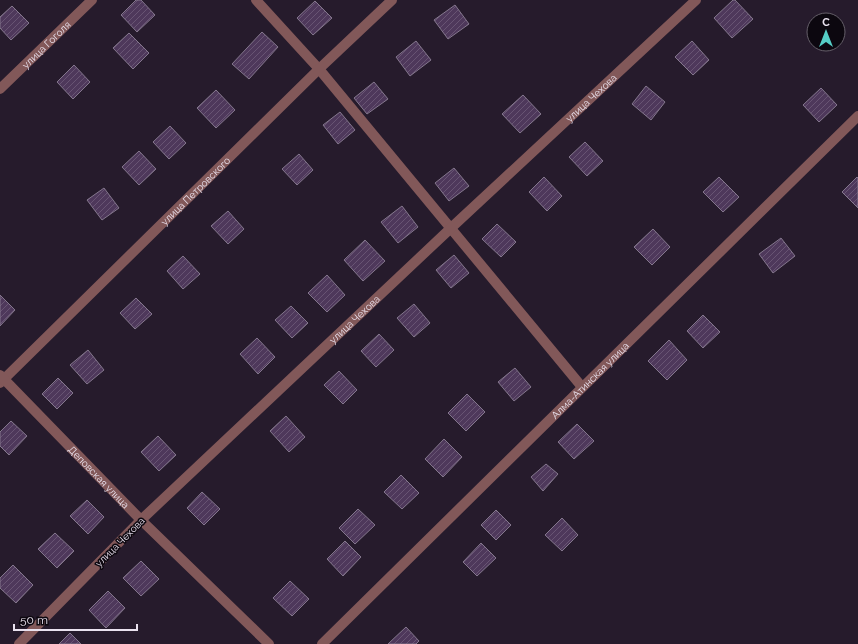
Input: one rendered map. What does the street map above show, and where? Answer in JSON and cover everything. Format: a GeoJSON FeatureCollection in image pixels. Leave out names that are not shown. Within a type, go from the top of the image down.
{"type":"FeatureCollection","features":[{"type":"Feature","properties":{"kind":"street","name":"улица Гоголя"},"geometry":{"type":"LineString","coordinates":[[0,89],[92,0]]}},
{"type":"Feature","properties":{"kind":"street"},"geometry":{"type":"LineString","coordinates":[[256,0],[319,69],[582,387]]}},
{"type":"Feature","properties":{"kind":"street","name":"улица Петровского"},"geometry":{"type":"LineString","coordinates":[[1,379],[319,69],[392,0]]}},
{"type":"Feature","properties":{"kind":"street","name":"улица Чехова"},"geometry":{"type":"LineString","coordinates":[[19,644],[142,520],[451,228],[696,0]]}},
{"type":"Feature","properties":{"kind":"street","name":"Алма-Атинская улица"},"geometry":{"type":"LineString","coordinates":[[322,644],[858,116]]}},
{"type":"Feature","properties":{"kind":"street","name":"Деповская улица"},"geometry":{"type":"LineString","coordinates":[[1,379],[269,644]]}},
{"type":"Feature","properties":{"kind":"building"},"geometry":{"type":"Polygon","coordinates":[[[136,0],[141,0],[155,15],[137,32],[121,15],[136,0]]]}},
{"type":"Feature","properties":{"kind":"building"},"geometry":{"type":"Polygon","coordinates":[[[733,0],[735,0],[753,19],[732,38],[714,18],[733,0]]]}},
{"type":"Feature","properties":{"kind":"building"},"geometry":{"type":"Polygon","coordinates":[[[315,1],[332,18],[313,35],[297,18],[315,1]]]}},
{"type":"Feature","properties":{"kind":"building"},"geometry":{"type":"Polygon","coordinates":[[[455,5],[469,24],[448,39],[434,20],[455,5]]]}},
{"type":"Feature","properties":{"kind":"building"},"geometry":{"type":"Polygon","coordinates":[[[12,6],[29,23],[11,40],[0,28],[0,17],[12,6]]]}},
{"type":"Feature","properties":{"kind":"building"},"geometry":{"type":"Polygon","coordinates":[[[262,32],[278,47],[249,79],[232,64],[262,32]]]}},
{"type":"Feature","properties":{"kind":"building"},"geometry":{"type":"Polygon","coordinates":[[[129,33],[149,53],[133,69],[113,48],[129,33]]]}},
{"type":"Feature","properties":{"kind":"building"},"geometry":{"type":"Polygon","coordinates":[[[416,41],[431,60],[410,76],[396,57],[416,41]]]}},
{"type":"Feature","properties":{"kind":"building"},"geometry":{"type":"Polygon","coordinates":[[[692,41],[709,60],[693,75],[675,57],[692,41]]]}},
{"type":"Feature","properties":{"kind":"building"},"geometry":{"type":"Polygon","coordinates":[[[74,65],[90,82],[73,99],[57,82],[74,65]]]}},
{"type":"Feature","properties":{"kind":"building"},"geometry":{"type":"Polygon","coordinates":[[[374,82],[388,99],[367,114],[354,98],[374,82]]]}},
{"type":"Feature","properties":{"kind":"building"},"geometry":{"type":"Polygon","coordinates":[[[646,86],[665,102],[651,120],[632,104],[646,86]]]}},
{"type":"Feature","properties":{"kind":"building"},"geometry":{"type":"Polygon","coordinates":[[[821,88],[837,105],[819,122],[803,105],[821,88]]]}},
{"type":"Feature","properties":{"kind":"building"},"geometry":{"type":"Polygon","coordinates":[[[216,90],[235,110],[216,128],[197,108],[216,90]]]}},
{"type":"Feature","properties":{"kind":"building"},"geometry":{"type":"Polygon","coordinates":[[[523,95],[541,114],[520,133],[502,114],[523,95]]]}},
{"type":"Feature","properties":{"kind":"building"},"geometry":{"type":"Polygon","coordinates":[[[340,112],[355,130],[338,144],[323,125],[340,112]]]}},
{"type":"Feature","properties":{"kind":"building"},"geometry":{"type":"Polygon","coordinates":[[[170,126],[186,143],[169,159],[153,142],[170,126]]]}},
{"type":"Feature","properties":{"kind":"building"},"geometry":{"type":"Polygon","coordinates":[[[585,142],[603,161],[587,176],[569,157],[585,142]]]}},
{"type":"Feature","properties":{"kind":"building"},"geometry":{"type":"Polygon","coordinates":[[[139,151],[156,169],[139,185],[122,167],[139,151]]]}},
{"type":"Feature","properties":{"kind":"building"},"geometry":{"type":"Polygon","coordinates":[[[299,154],[313,170],[297,185],[282,169],[299,154]]]}},
{"type":"Feature","properties":{"kind":"building"},"geometry":{"type":"Polygon","coordinates":[[[454,168],[469,186],[449,201],[435,183],[454,168]]]}},
{"type":"Feature","properties":{"kind":"building"},"geometry":{"type":"Polygon","coordinates":[[[544,177],[562,196],[547,211],[529,192],[544,177]]]}},
{"type":"Feature","properties":{"kind":"building"},"geometry":{"type":"Polygon","coordinates":[[[719,177],[739,197],[723,212],[703,192],[719,177]]]}},
{"type":"Feature","properties":{"kind":"building"},"geometry":{"type":"Polygon","coordinates":[[[857,177],[858,178],[858,208],[842,192],[857,177]]]}},
{"type":"Feature","properties":{"kind":"building"},"geometry":{"type":"Polygon","coordinates":[[[104,188],[119,208],[102,220],[87,200],[104,188]]]}},
{"type":"Feature","properties":{"kind":"building"},"geometry":{"type":"Polygon","coordinates":[[[402,206],[418,227],[398,243],[381,222],[402,206]]]}},
{"type":"Feature","properties":{"kind":"building"},"geometry":{"type":"Polygon","coordinates":[[[228,211],[244,229],[228,244],[211,226],[228,211]]]}},
{"type":"Feature","properties":{"kind":"building"},"geometry":{"type":"Polygon","coordinates":[[[497,224],[516,242],[501,257],[482,239],[497,224]]]}},
{"type":"Feature","properties":{"kind":"building"},"geometry":{"type":"Polygon","coordinates":[[[653,229],[670,247],[652,265],[634,247],[653,229]]]}},
{"type":"Feature","properties":{"kind":"building"},"geometry":{"type":"Polygon","coordinates":[[[781,238],[795,256],[773,273],[759,254],[781,238]]]}},
{"type":"Feature","properties":{"kind":"building"},"geometry":{"type":"Polygon","coordinates":[[[365,240],[385,261],[363,281],[344,260],[365,240]]]}},
{"type":"Feature","properties":{"kind":"building"},"geometry":{"type":"Polygon","coordinates":[[[454,255],[469,273],[451,288],[436,270],[454,255]]]}},
{"type":"Feature","properties":{"kind":"building"},"geometry":{"type":"Polygon","coordinates":[[[183,256],[200,274],[183,289],[167,271],[183,256]]]}},
{"type":"Feature","properties":{"kind":"building"},"geometry":{"type":"Polygon","coordinates":[[[327,275],[345,295],[327,312],[308,293],[327,275]]]}},
{"type":"Feature","properties":{"kind":"building"},"geometry":{"type":"Polygon","coordinates":[[[0,295],[15,310],[0,326],[0,295]]]}},
{"type":"Feature","properties":{"kind":"building"},"geometry":{"type":"Polygon","coordinates":[[[136,298],[152,314],[135,329],[120,313],[136,298]]]}},
{"type":"Feature","properties":{"kind":"building"},"geometry":{"type":"Polygon","coordinates":[[[414,304],[430,323],[414,337],[397,318],[414,304]]]}},
{"type":"Feature","properties":{"kind":"building"},"geometry":{"type":"Polygon","coordinates":[[[291,306],[308,323],[292,338],[275,320],[291,306]]]}},
{"type":"Feature","properties":{"kind":"building"},"geometry":{"type":"Polygon","coordinates":[[[703,315],[720,332],[703,348],[687,331],[703,315]]]}},
{"type":"Feature","properties":{"kind":"building"},"geometry":{"type":"Polygon","coordinates":[[[379,334],[394,350],[376,367],[361,351],[379,334]]]}},
{"type":"Feature","properties":{"kind":"building"},"geometry":{"type":"Polygon","coordinates":[[[257,338],[275,357],[258,374],[240,354],[257,338]]]}},
{"type":"Feature","properties":{"kind":"building"},"geometry":{"type":"Polygon","coordinates":[[[669,340],[687,360],[667,380],[648,361],[669,340]]]}},
{"type":"Feature","properties":{"kind":"building"},"geometry":{"type":"Polygon","coordinates":[[[88,350],[104,370],[87,384],[70,365],[88,350]]]}},
{"type":"Feature","properties":{"kind":"building"},"geometry":{"type":"Polygon","coordinates":[[[515,368],[531,387],[514,401],[498,382],[515,368]]]}},
{"type":"Feature","properties":{"kind":"building"},"geometry":{"type":"Polygon","coordinates":[[[339,371],[357,390],[343,404],[324,385],[339,371]]]}},
{"type":"Feature","properties":{"kind":"building"},"geometry":{"type":"Polygon","coordinates":[[[58,378],[73,393],[57,409],[42,394],[58,378]]]}},
{"type":"Feature","properties":{"kind":"building"},"geometry":{"type":"Polygon","coordinates":[[[467,394],[485,412],[466,431],[448,413],[467,394]]]}},
{"type":"Feature","properties":{"kind":"building"},"geometry":{"type":"Polygon","coordinates":[[[286,416],[305,437],[289,452],[270,431],[286,416]]]}},
{"type":"Feature","properties":{"kind":"building"},"geometry":{"type":"Polygon","coordinates":[[[11,421],[27,436],[9,455],[0,446],[0,432],[11,421]]]}},
{"type":"Feature","properties":{"kind":"building"},"geometry":{"type":"Polygon","coordinates":[[[577,424],[594,441],[574,459],[558,442],[577,424]]]}},
{"type":"Feature","properties":{"kind":"building"},"geometry":{"type":"Polygon","coordinates":[[[158,436],[176,455],[159,471],[141,452],[158,436]]]}},
{"type":"Feature","properties":{"kind":"building"},"geometry":{"type":"Polygon","coordinates":[[[444,439],[462,457],[443,477],[425,459],[444,439]]]}},
{"type":"Feature","properties":{"kind":"building"},"geometry":{"type":"Polygon","coordinates":[[[546,464],[558,474],[543,491],[531,477],[546,464]]]}},
{"type":"Feature","properties":{"kind":"building"},"geometry":{"type":"Polygon","coordinates":[[[401,475],[419,493],[402,509],[384,492],[401,475]]]}},
{"type":"Feature","properties":{"kind":"building"},"geometry":{"type":"Polygon","coordinates":[[[202,492],[220,509],[204,525],[187,508],[202,492]]]}},
{"type":"Feature","properties":{"kind":"building"},"geometry":{"type":"Polygon","coordinates":[[[87,500],[104,517],[88,534],[70,516],[87,500]]]}},
{"type":"Feature","properties":{"kind":"building"},"geometry":{"type":"Polygon","coordinates":[[[358,509],[375,525],[355,544],[339,528],[358,509]]]}},
{"type":"Feature","properties":{"kind":"building"},"geometry":{"type":"Polygon","coordinates":[[[496,510],[511,525],[496,540],[481,525],[496,510]]]}},
{"type":"Feature","properties":{"kind":"building"},"geometry":{"type":"Polygon","coordinates":[[[562,518],[578,535],[562,551],[545,535],[562,518]]]}},
{"type":"Feature","properties":{"kind":"building"},"geometry":{"type":"Polygon","coordinates":[[[55,533],[74,551],[57,568],[38,549],[55,533]]]}},
{"type":"Feature","properties":{"kind":"building"},"geometry":{"type":"Polygon","coordinates":[[[345,541],[361,557],[343,576],[327,559],[345,541]]]}},
{"type":"Feature","properties":{"kind":"building"},"geometry":{"type":"Polygon","coordinates":[[[481,543],[496,558],[477,576],[463,562],[481,543]]]}},
{"type":"Feature","properties":{"kind":"building"},"geometry":{"type":"Polygon","coordinates":[[[141,561],[159,579],[141,596],[123,578],[141,561]]]}},
{"type":"Feature","properties":{"kind":"building"},"geometry":{"type":"Polygon","coordinates":[[[13,565],[33,585],[16,603],[0,588],[0,578],[13,565]]]}},
{"type":"Feature","properties":{"kind":"building"},"geometry":{"type":"Polygon","coordinates":[[[290,581],[309,599],[292,616],[273,598],[290,581]]]}},
{"type":"Feature","properties":{"kind":"building"},"geometry":{"type":"Polygon","coordinates":[[[108,591],[125,608],[106,628],[89,610],[108,591]]]}},
{"type":"Feature","properties":{"kind":"building"},"geometry":{"type":"Polygon","coordinates":[[[406,627],[419,641],[416,644],[388,644],[406,627]]]}},
{"type":"Feature","properties":{"kind":"building"},"geometry":{"type":"Polygon","coordinates":[[[70,633],[81,644],[59,644],[70,633]]]}}]}
